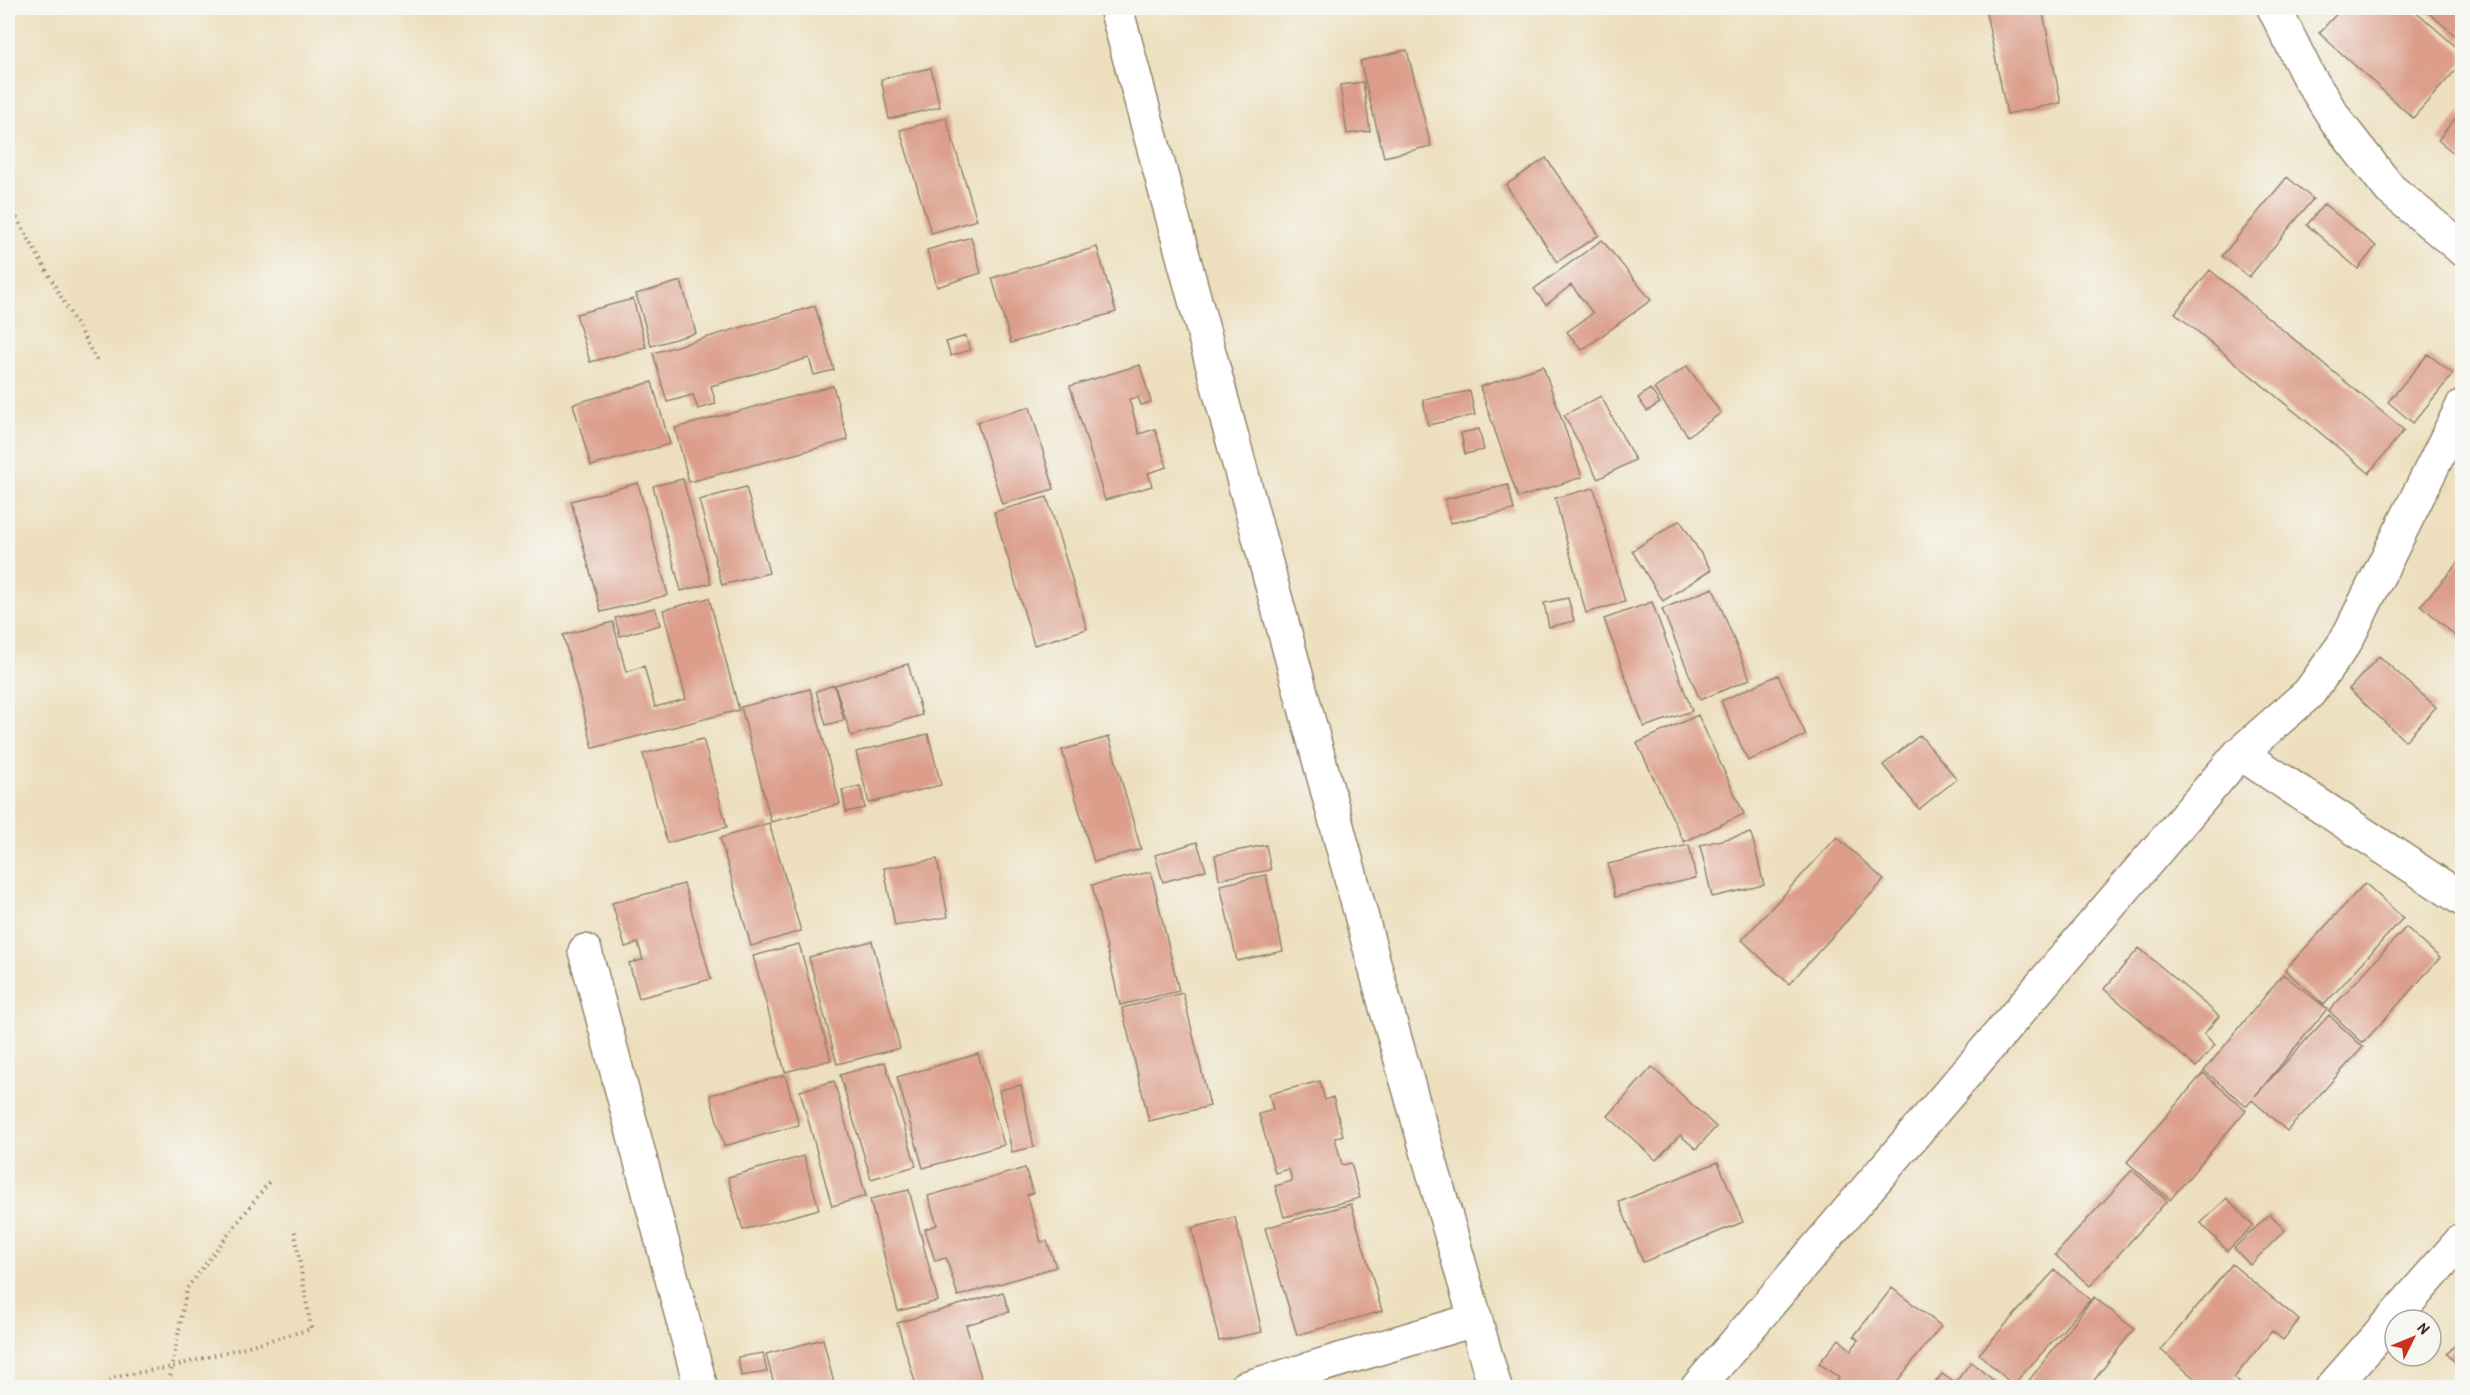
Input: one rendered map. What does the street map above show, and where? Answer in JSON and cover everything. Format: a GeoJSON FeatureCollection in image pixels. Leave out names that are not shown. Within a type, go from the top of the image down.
{"type":"FeatureCollection","features":[{"type":"Feature","properties":{"kind":"street"},"geometry":{"type":"LineString","coordinates":[[1116,8],[1375,965],[1495,1388]]}},
{"type":"Feature","properties":{"kind":"street"},"geometry":{"type":"LineString","coordinates":[[2285,13],[2308,76],[2338,123],[2390,189],[2463,249]]}},
{"type":"Feature","properties":{"kind":"street"},"geometry":{"type":"LineString","coordinates":[[1697,1388],[2240,753],[2309,693],[2346,640],[2463,407]]}},
{"type":"Feature","properties":{"kind":"street"},"geometry":{"type":"LineString","coordinates":[[2240,753],[2463,899]]}},
{"type":"Feature","properties":{"kind":"street"},"geometry":{"type":"LineString","coordinates":[[585,951],[701,1388]]}},
{"type":"Feature","properties":{"kind":"street"},"geometry":{"type":"LineString","coordinates":[[2332,1388],[2463,1240]]}},
{"type":"Feature","properties":{"kind":"street"},"geometry":{"type":"LineString","coordinates":[[1245,1388],[1474,1320]]}},
{"type":"Feature","properties":{"kind":"path"},"geometry":{"type":"LineString","coordinates":[[8,202],[98,363]]}},
{"type":"Feature","properties":{"kind":"path"},"geometry":{"type":"LineString","coordinates":[[168,1388],[187,1288],[269,1182]]}},
{"type":"Feature","properties":{"kind":"path"},"geometry":{"type":"LineString","coordinates":[[100,1388],[114,1377],[171,1367],[312,1329],[294,1228]]}},
{"type":"Feature","properties":{"kind":"building"},"geometry":{"type":"Polygon","coordinates":[[[1985,8],[2042,8],[2061,103],[2007,114],[1985,8]]]}},
{"type":"Feature","properties":{"kind":"building"},"geometry":{"type":"Polygon","coordinates":[[[2342,8],[2412,8],[2462,52],[2462,63],[2413,118],[2319,33],[2342,8]]]}},
{"type":"Feature","properties":{"kind":"building"},"geometry":{"type":"Polygon","coordinates":[[[2423,8],[2462,8],[2462,41],[2423,8]]]}},
{"type":"Feature","properties":{"kind":"building"},"geometry":{"type":"Polygon","coordinates":[[[1407,50],[1431,146],[1384,157],[1360,61],[1407,50]]]}},
{"type":"Feature","properties":{"kind":"building"},"geometry":{"type":"Polygon","coordinates":[[[931,68],[940,107],[889,119],[881,79],[931,68]]]}},
{"type":"Feature","properties":{"kind":"building"},"geometry":{"type":"Polygon","coordinates":[[[1363,82],[1370,131],[1347,134],[1340,85],[1363,82]]]}},
{"type":"Feature","properties":{"kind":"building"},"geometry":{"type":"Polygon","coordinates":[[[2462,110],[2462,160],[2438,140],[2462,110]]]}},
{"type":"Feature","properties":{"kind":"building"},"geometry":{"type":"Polygon","coordinates":[[[946,118],[977,220],[931,233],[900,130],[946,118]]]}},
{"type":"Feature","properties":{"kind":"building"},"geometry":{"type":"Polygon","coordinates":[[[1546,158],[1599,235],[1557,262],[1506,185],[1546,158]]]}},
{"type":"Feature","properties":{"kind":"building"},"geometry":{"type":"Polygon","coordinates":[[[2287,177],[2313,199],[2249,277],[2222,256],[2287,177]]]}},
{"type":"Feature","properties":{"kind":"building"},"geometry":{"type":"Polygon","coordinates":[[[2324,204],[2376,246],[2358,269],[2307,225],[2324,204]]]}},
{"type":"Feature","properties":{"kind":"building"},"geometry":{"type":"Polygon","coordinates":[[[971,237],[981,273],[937,287],[927,250],[971,237]]]}},
{"type":"Feature","properties":{"kind":"building"},"geometry":{"type":"Polygon","coordinates":[[[1602,240],[1651,300],[1582,350],[1567,332],[1593,313],[1571,285],[1546,305],[1534,289],[1602,240]]]}},
{"type":"Feature","properties":{"kind":"building"},"geometry":{"type":"Polygon","coordinates":[[[1097,247],[1116,312],[1011,343],[992,278],[1097,247]]]}},
{"type":"Feature","properties":{"kind":"building"},"geometry":{"type":"Polygon","coordinates":[[[2210,270],[2404,430],[2369,473],[2175,313],[2210,270]]]}},
{"type":"Feature","properties":{"kind":"building"},"geometry":{"type":"Polygon","coordinates":[[[681,281],[696,333],[651,346],[636,294],[681,281]]]}},
{"type":"Feature","properties":{"kind":"building"},"geometry":{"type":"Polygon","coordinates":[[[633,299],[646,347],[590,362],[576,314],[633,299]]]}},
{"type":"Feature","properties":{"kind":"building"},"geometry":{"type":"Polygon","coordinates":[[[815,306],[834,370],[814,375],[809,358],[711,386],[716,404],[698,409],[693,395],[667,402],[653,353],[815,306]]]}},
{"type":"Feature","properties":{"kind":"building"},"geometry":{"type":"Polygon","coordinates":[[[966,336],[970,350],[951,356],[946,342],[966,336]]]}},
{"type":"Feature","properties":{"kind":"building"},"geometry":{"type":"Polygon","coordinates":[[[2428,354],[2453,374],[2413,423],[2388,402],[2428,354]]]}},
{"type":"Feature","properties":{"kind":"building"},"geometry":{"type":"Polygon","coordinates":[[[1140,365],[1151,402],[1141,405],[1138,397],[1129,399],[1139,434],[1155,429],[1167,467],[1148,473],[1152,486],[1105,500],[1070,386],[1140,365]]]}},
{"type":"Feature","properties":{"kind":"building"},"geometry":{"type":"Polygon","coordinates":[[[1543,366],[1582,477],[1518,498],[1480,387],[1543,366]]]}},
{"type":"Feature","properties":{"kind":"building"},"geometry":{"type":"Polygon","coordinates":[[[1687,366],[1721,413],[1688,436],[1654,389],[1687,366]]]}},
{"type":"Feature","properties":{"kind":"building"},"geometry":{"type":"Polygon","coordinates":[[[652,382],[670,444],[591,466],[573,404],[652,382]]]}},
{"type":"Feature","properties":{"kind":"building"},"geometry":{"type":"Polygon","coordinates":[[[833,386],[848,440],[689,482],[675,428],[833,386]]]}},
{"type":"Feature","properties":{"kind":"building"},"geometry":{"type":"Polygon","coordinates":[[[1650,389],[1660,403],[1647,411],[1638,398],[1650,389]]]}},
{"type":"Feature","properties":{"kind":"building"},"geometry":{"type":"Polygon","coordinates":[[[1470,391],[1475,415],[1428,425],[1423,400],[1470,391]]]}},
{"type":"Feature","properties":{"kind":"building"},"geometry":{"type":"Polygon","coordinates":[[[1601,396],[1635,460],[1598,479],[1564,415],[1601,396]]]}},
{"type":"Feature","properties":{"kind":"building"},"geometry":{"type":"Polygon","coordinates":[[[1030,407],[1054,489],[1002,504],[977,422],[1030,407]]]}},
{"type":"Feature","properties":{"kind":"building"},"geometry":{"type":"Polygon","coordinates":[[[1479,429],[1484,450],[1465,454],[1461,433],[1479,429]]]}},
{"type":"Feature","properties":{"kind":"building"},"geometry":{"type":"Polygon","coordinates":[[[683,479],[711,583],[681,591],[653,486],[683,479]]]}},
{"type":"Feature","properties":{"kind":"building"},"geometry":{"type":"Polygon","coordinates":[[[638,483],[668,595],[601,612],[571,501],[638,483]]]}},
{"type":"Feature","properties":{"kind":"building"},"geometry":{"type":"Polygon","coordinates":[[[1508,485],[1514,510],[1450,523],[1445,499],[1508,485]]]}},
{"type":"Feature","properties":{"kind":"building"},"geometry":{"type":"Polygon","coordinates":[[[746,487],[769,573],[722,585],[699,500],[746,487]]]}},
{"type":"Feature","properties":{"kind":"building"},"geometry":{"type":"Polygon","coordinates":[[[1594,488],[1625,602],[1586,613],[1555,498],[1594,488]]]}},
{"type":"Feature","properties":{"kind":"building"},"geometry":{"type":"Polygon","coordinates":[[[1047,497],[1087,629],[1034,645],[994,512],[1047,497]]]}},
{"type":"Feature","properties":{"kind":"building"},"geometry":{"type":"Polygon","coordinates":[[[1680,520],[1711,570],[1663,601],[1632,551],[1680,520]]]}},
{"type":"Feature","properties":{"kind":"building"},"geometry":{"type":"Polygon","coordinates":[[[2460,561],[2462,563],[2462,642],[2421,605],[2460,561]]]}},
{"type":"Feature","properties":{"kind":"building"},"geometry":{"type":"Polygon","coordinates":[[[1713,588],[1750,679],[1700,700],[1662,609],[1713,588]]]}},
{"type":"Feature","properties":{"kind":"building"},"geometry":{"type":"Polygon","coordinates":[[[709,598],[739,710],[593,748],[563,635],[613,622],[626,672],[644,666],[655,707],[686,699],[663,610],[709,598]]]}},
{"type":"Feature","properties":{"kind":"building"},"geometry":{"type":"Polygon","coordinates":[[[1568,598],[1574,621],[1549,627],[1544,603],[1568,598]]]}},
{"type":"Feature","properties":{"kind":"building"},"geometry":{"type":"Polygon","coordinates":[[[1652,602],[1692,711],[1644,727],[1604,619],[1652,602]]]}},
{"type":"Feature","properties":{"kind":"building"},"geometry":{"type":"Polygon","coordinates":[[[655,608],[660,625],[620,636],[615,618],[655,608]]]}},
{"type":"Feature","properties":{"kind":"building"},"geometry":{"type":"Polygon","coordinates":[[[2379,656],[2436,707],[2405,741],[2349,689],[2379,656]]]}},
{"type":"Feature","properties":{"kind":"building"},"geometry":{"type":"Polygon","coordinates":[[[908,664],[922,715],[851,736],[835,685],[908,664]]]}},
{"type":"Feature","properties":{"kind":"building"},"geometry":{"type":"Polygon","coordinates":[[[1778,675],[1806,735],[1748,761],[1721,701],[1778,675]]]}},
{"type":"Feature","properties":{"kind":"building"},"geometry":{"type":"Polygon","coordinates":[[[834,685],[844,720],[826,725],[816,691],[834,685]]]}},
{"type":"Feature","properties":{"kind":"building"},"geometry":{"type":"Polygon","coordinates":[[[810,689],[840,804],[771,822],[741,707],[810,689]]]}},
{"type":"Feature","properties":{"kind":"building"},"geometry":{"type":"Polygon","coordinates":[[[1698,715],[1744,814],[1684,842],[1637,743],[1698,715]]]}},
{"type":"Feature","properties":{"kind":"building"},"geometry":{"type":"Polygon","coordinates":[[[928,734],[941,785],[869,803],[856,752],[928,734]]]}},
{"type":"Feature","properties":{"kind":"building"},"geometry":{"type":"Polygon","coordinates":[[[1920,735],[1957,779],[1919,809],[1883,765],[1920,735]]]}},
{"type":"Feature","properties":{"kind":"building"},"geometry":{"type":"Polygon","coordinates":[[[1109,737],[1141,849],[1094,862],[1062,750],[1109,737]]]}},
{"type":"Feature","properties":{"kind":"building"},"geometry":{"type":"Polygon","coordinates":[[[703,739],[727,827],[667,843],[643,754],[703,739]]]}},
{"type":"Feature","properties":{"kind":"building"},"geometry":{"type":"Polygon","coordinates":[[[860,786],[865,808],[846,812],[842,790],[860,786]]]}},
{"type":"Feature","properties":{"kind":"building"},"geometry":{"type":"Polygon","coordinates":[[[769,823],[801,931],[751,946],[720,838],[769,823]]]}},
{"type":"Feature","properties":{"kind":"building"},"geometry":{"type":"Polygon","coordinates":[[[1751,833],[1764,885],[1712,897],[1700,845],[1751,833]]]}},
{"type":"Feature","properties":{"kind":"building"},"geometry":{"type":"Polygon","coordinates":[[[1837,837],[1884,880],[1789,984],[1742,940],[1837,837]]]}},
{"type":"Feature","properties":{"kind":"building"},"geometry":{"type":"Polygon","coordinates":[[[1197,842],[1206,870],[1163,882],[1155,855],[1197,842]]]}},
{"type":"Feature","properties":{"kind":"building"},"geometry":{"type":"Polygon","coordinates":[[[1266,845],[1271,870],[1219,879],[1215,855],[1266,845]]]}},
{"type":"Feature","properties":{"kind":"building"},"geometry":{"type":"Polygon","coordinates":[[[1689,845],[1696,878],[1615,897],[1608,864],[1689,845]]]}},
{"type":"Feature","properties":{"kind":"building"},"geometry":{"type":"Polygon","coordinates":[[[937,859],[948,917],[895,926],[884,868],[937,859]]]}},
{"type":"Feature","properties":{"kind":"building"},"geometry":{"type":"Polygon","coordinates":[[[1151,872],[1179,991],[1120,1005],[1092,885],[1151,872]]]}},
{"type":"Feature","properties":{"kind":"building"},"geometry":{"type":"Polygon","coordinates":[[[1266,875],[1283,951],[1237,961],[1220,885],[1266,875]]]}},
{"type":"Feature","properties":{"kind":"building"},"geometry":{"type":"Polygon","coordinates":[[[2365,883],[2403,918],[2324,1005],[2285,970],[2365,883]]]}},
{"type":"Feature","properties":{"kind":"building"},"geometry":{"type":"Polygon","coordinates":[[[684,884],[711,979],[639,998],[629,963],[643,960],[638,943],[625,947],[612,903],[684,884]]]}},
{"type":"Feature","properties":{"kind":"building"},"geometry":{"type":"Polygon","coordinates":[[[2406,927],[2440,958],[2363,1043],[2329,1011],[2406,927]]]}},
{"type":"Feature","properties":{"kind":"building"},"geometry":{"type":"Polygon","coordinates":[[[872,941],[900,1048],[837,1064],[809,957],[872,941]]]}},
{"type":"Feature","properties":{"kind":"building"},"geometry":{"type":"Polygon","coordinates":[[[799,944],[831,1060],[785,1072],[753,956],[799,944]]]}},
{"type":"Feature","properties":{"kind":"building"},"geometry":{"type":"Polygon","coordinates":[[[2139,948],[2219,1016],[2204,1034],[2215,1045],[2196,1067],[2104,989],[2139,948]]]}},
{"type":"Feature","properties":{"kind":"building"},"geometry":{"type":"Polygon","coordinates":[[[2283,974],[2327,1009],[2255,1096],[2329,1015],[2363,1047],[2287,1131],[2252,1100],[2247,1106],[2204,1071],[2283,974]]]}},
{"type":"Feature","properties":{"kind":"building"},"geometry":{"type":"Polygon","coordinates":[[[1183,993],[1210,1106],[1149,1121],[1122,1008],[1183,993]]]}},
{"type":"Feature","properties":{"kind":"building"},"geometry":{"type":"Polygon","coordinates":[[[978,1054],[1004,1145],[923,1168],[897,1077],[978,1054]]]}},
{"type":"Feature","properties":{"kind":"building"},"geometry":{"type":"Polygon","coordinates":[[[885,1062],[916,1166],[871,1179],[840,1075],[885,1062]]]}},
{"type":"Feature","properties":{"kind":"building"},"geometry":{"type":"Polygon","coordinates":[[[1652,1067],[1716,1127],[1696,1149],[1680,1135],[1656,1160],[1608,1116],[1652,1067]]]}},
{"type":"Feature","properties":{"kind":"building"},"geometry":{"type":"Polygon","coordinates":[[[2203,1073],[2246,1110],[2170,1200],[2127,1162],[2203,1073]]]}},
{"type":"Feature","properties":{"kind":"building"},"geometry":{"type":"Polygon","coordinates":[[[785,1075],[799,1125],[724,1146],[710,1095],[785,1075]]]}},
{"type":"Feature","properties":{"kind":"building"},"geometry":{"type":"Polygon","coordinates":[[[834,1081],[866,1196],[832,1206],[800,1091],[834,1081]]]}},
{"type":"Feature","properties":{"kind":"building"},"geometry":{"type":"Polygon","coordinates":[[[1320,1081],[1325,1100],[1333,1097],[1343,1135],[1335,1138],[1342,1165],[1351,1163],[1360,1198],[1284,1217],[1275,1186],[1292,1181],[1289,1169],[1275,1173],[1259,1114],[1273,1110],[1269,1094],[1320,1081]]]}},
{"type":"Feature","properties":{"kind":"building"},"geometry":{"type":"Polygon","coordinates":[[[1021,1085],[1034,1147],[1012,1152],[999,1090],[1021,1085]]]}},
{"type":"Feature","properties":{"kind":"building"},"geometry":{"type":"Polygon","coordinates":[[[804,1156],[819,1209],[743,1230],[728,1177],[804,1156]]]}},
{"type":"Feature","properties":{"kind":"building"},"geometry":{"type":"Polygon","coordinates":[[[1718,1162],[1743,1222],[1643,1262],[1619,1202],[1718,1162]]]}},
{"type":"Feature","properties":{"kind":"building"},"geometry":{"type":"Polygon","coordinates":[[[1025,1168],[1033,1193],[1027,1195],[1041,1242],[1047,1241],[1056,1267],[958,1296],[946,1258],[935,1261],[925,1229],[937,1225],[928,1196],[1025,1168]]]}},
{"type":"Feature","properties":{"kind":"building"},"geometry":{"type":"Polygon","coordinates":[[[2132,1170],[2167,1201],[2090,1286],[2055,1255],[2132,1170]]]}},
{"type":"Feature","properties":{"kind":"building"},"geometry":{"type":"Polygon","coordinates":[[[909,1190],[938,1301],[898,1311],[870,1199],[909,1190]]]}},
{"type":"Feature","properties":{"kind":"building"},"geometry":{"type":"Polygon","coordinates":[[[2227,1198],[2253,1226],[2227,1251],[2201,1223],[2227,1198]]]}},
{"type":"Feature","properties":{"kind":"building"},"geometry":{"type":"Polygon","coordinates":[[[1351,1204],[1382,1311],[1297,1335],[1265,1228],[1351,1204]]]}},
{"type":"Feature","properties":{"kind":"building"},"geometry":{"type":"Polygon","coordinates":[[[2270,1214],[2285,1230],[2250,1265],[2234,1248],[2270,1214]]]}},
{"type":"Feature","properties":{"kind":"building"},"geometry":{"type":"Polygon","coordinates":[[[1235,1217],[1262,1332],[1219,1341],[1192,1228],[1235,1217]]]}},
{"type":"Feature","properties":{"kind":"building"},"geometry":{"type":"Polygon","coordinates":[[[2232,1264],[2299,1320],[2283,1340],[2272,1331],[2234,1378],[2245,1388],[2206,1388],[2161,1350],[2232,1264]]]}},
{"type":"Feature","properties":{"kind":"building"},"geometry":{"type":"Polygon","coordinates":[[[2055,1270],[2090,1300],[2013,1385],[1979,1354],[2055,1270]]]}},
{"type":"Feature","properties":{"kind":"building"},"geometry":{"type":"Polygon","coordinates":[[[1892,1288],[1941,1326],[1892,1388],[1832,1388],[1839,1378],[1819,1363],[1839,1339],[1851,1350],[1859,1340],[1854,1336],[1892,1288]]]}},
{"type":"Feature","properties":{"kind":"building"},"geometry":{"type":"Polygon","coordinates":[[[1003,1292],[1009,1312],[966,1325],[984,1388],[917,1388],[897,1323],[1003,1292]]]}},
{"type":"Feature","properties":{"kind":"building"},"geometry":{"type":"Polygon","coordinates":[[[2094,1297],[2134,1329],[2088,1388],[2023,1388],[2094,1297]]]}},
{"type":"Feature","properties":{"kind":"building"},"geometry":{"type":"Polygon","coordinates":[[[2462,1337],[2462,1369],[2447,1354],[2462,1337]]]}},
{"type":"Feature","properties":{"kind":"building"},"geometry":{"type":"Polygon","coordinates":[[[823,1339],[835,1388],[775,1388],[766,1354],[823,1339]]]}},
{"type":"Feature","properties":{"kind":"building"},"geometry":{"type":"Polygon","coordinates":[[[763,1353],[767,1372],[741,1376],[738,1357],[763,1353]]]}},
{"type":"Feature","properties":{"kind":"building"},"geometry":{"type":"Polygon","coordinates":[[[1971,1362],[2003,1388],[1931,1388],[1942,1374],[1955,1383],[1971,1362]]]}}]}
